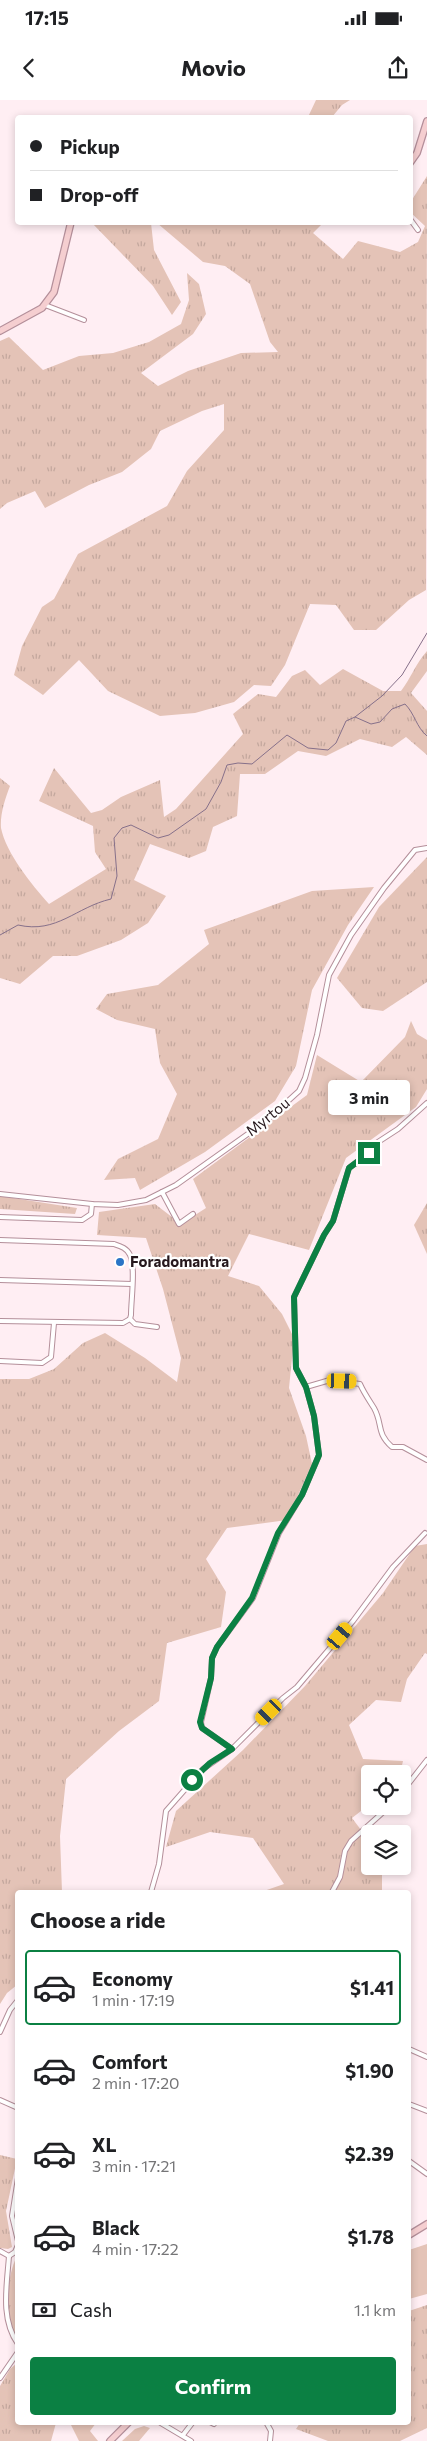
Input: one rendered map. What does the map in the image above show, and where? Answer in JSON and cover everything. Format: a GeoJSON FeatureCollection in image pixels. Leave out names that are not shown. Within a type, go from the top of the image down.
{"type":"FeatureCollection","features":[{"type":"Feature","properties":{"kind":"street"},"geometry":{"type":"LineString","coordinates":[[413,159],[417,153],[427,121]]}},
{"type":"Feature","properties":{"kind":"street"},"geometry":{"type":"LineString","coordinates":[[413,223],[418,230]]}},
{"type":"Feature","properties":{"kind":"street"},"geometry":{"type":"LineString","coordinates":[[0,331],[45,304],[54,292],[70,225]]}},
{"type":"Feature","properties":{"kind":"street"},"geometry":{"type":"LineString","coordinates":[[45,304],[84,320]]}},
{"type":"Feature","properties":{"kind":"street","name":"Myrtou"},"geometry":{"type":"LineString","coordinates":[[0,1194],[92,1204],[118,1205],[146,1200],[176,1185],[266,1121],[299,1091],[305,1078],[317,1035],[329,975],[351,935],[384,888],[415,850],[427,848]]}},
{"type":"Feature","properties":{"kind":"street"},"geometry":{"type":"LineString","coordinates":[[232,1749],[202,1728],[200,1722],[211,1678],[212,1658],[217,1647],[252,1598],[278,1533],[302,1495],[319,1455],[314,1416],[306,1387],[296,1368],[294,1297],[324,1235],[333,1221],[349,1168],[427,1103]]}},
{"type":"Feature","properties":{"kind":"street"},"geometry":{"type":"LineString","coordinates":[[162,1192],[179,1224],[193,1214]]}},
{"type":"Feature","properties":{"kind":"street"},"geometry":{"type":"LineString","coordinates":[[0,1217],[82,1220],[90,1214],[92,1204]]}},
{"type":"Feature","properties":{"kind":"street"},"geometry":{"type":"LineString","coordinates":[[0,1240],[114,1244],[123,1247],[130,1254],[133,1264],[130,1320]]}},
{"type":"Feature","properties":{"kind":"street"},"geometry":{"type":"LineString","coordinates":[[0,1280],[132,1284]]}},
{"type":"Feature","properties":{"kind":"street"},"geometry":{"type":"LineString","coordinates":[[0,1321],[123,1323],[130,1320]]}},
{"type":"Feature","properties":{"kind":"street"},"geometry":{"type":"LineString","coordinates":[[130,1320],[134,1324],[157,1327]]}},
{"type":"Feature","properties":{"kind":"street"},"geometry":{"type":"LineString","coordinates":[[0,1362],[42,1363],[51,1357],[54,1323]]}},
{"type":"Feature","properties":{"kind":"street"},"geometry":{"type":"LineString","coordinates":[[306,1387],[330,1380],[360,1384],[365,1396],[375,1409],[383,1439],[392,1447],[403,1447],[427,1460]]}},
{"type":"Feature","properties":{"kind":"street"},"geometry":{"type":"LineString","coordinates":[[152,1890],[158,1864],[166,1811],[203,1768],[232,1749],[282,1698],[297,1687],[353,1621],[393,1567],[425,1533]]}},
{"type":"Feature","properties":{"kind":"street"},"geometry":{"type":"LineString","coordinates":[[411,1780],[427,1760]]}},
{"type":"Feature","properties":{"kind":"street"},"geometry":{"type":"LineString","coordinates":[[333,1890],[340,1877],[345,1851],[351,1841],[380,1815]]}},
{"type":"Feature","properties":{"kind":"street"},"geometry":{"type":"LineString","coordinates":[[0,2032],[15,2004]]}},
{"type":"Feature","properties":{"kind":"street"},"geometry":{"type":"LineString","coordinates":[[411,2050],[427,2057]]}},
{"type":"Feature","properties":{"kind":"street"},"geometry":{"type":"LineString","coordinates":[[0,2100],[15,2107]]}},
{"type":"Feature","properties":{"kind":"street"},"geometry":{"type":"LineString","coordinates":[[411,2105],[427,2111]]}},
{"type":"Feature","properties":{"kind":"street"},"geometry":{"type":"LineString","coordinates":[[411,2162],[427,2174]]}},
{"type":"Feature","properties":{"kind":"street"},"geometry":{"type":"LineString","coordinates":[[15,2197],[12,2216],[15,2228]]}},
{"type":"Feature","properties":{"kind":"street"},"geometry":{"type":"LineString","coordinates":[[411,2233],[427,2224]]}},
{"type":"Feature","properties":{"kind":"street"},"geometry":{"type":"LineString","coordinates":[[0,2251],[9,2256]]}},
{"type":"Feature","properties":{"kind":"street"},"geometry":{"type":"LineString","coordinates":[[9,2256],[15,2253]]}},
{"type":"Feature","properties":{"kind":"street"},"geometry":{"type":"LineString","coordinates":[[9,2256],[7,2326],[15,2339]]}},
{"type":"Feature","properties":{"kind":"street"},"geometry":{"type":"LineString","coordinates":[[0,2378],[15,2356]]}},
{"type":"Feature","properties":{"kind":"street"},"geometry":{"type":"LineString","coordinates":[[110,2441],[127,2425]]}},
{"type":"Feature","properties":{"kind":"street"},"geometry":{"type":"LineString","coordinates":[[165,2425],[191,2441]]}},
{"type":"Feature","properties":{"kind":"street"},"geometry":{"type":"LineString","coordinates":[[184,2435],[191,2425]]}},
{"type":"Feature","properties":{"kind":"street"},"geometry":{"type":"LineString","coordinates":[[268,2425],[271,2432],[270,2441]]}},
{"type":"Feature","properties":{"kind":"green space"},"geometry":{"type":"Polygon","coordinates":[[[316,100],[350,100],[342,105],[334,115],[309,115],[316,100]]]}},
{"type":"Feature","properties":{"kind":"green space"},"geometry":{"type":"Polygon","coordinates":[[[427,176],[426,590],[409,600],[376,630],[354,630],[336,605],[310,604],[285,665],[271,686],[254,685],[234,702],[195,713],[160,716],[108,691],[79,660],[43,695],[14,675],[22,646],[42,607],[54,599],[78,554],[167,506],[187,471],[224,430],[224,404],[202,411],[160,431],[151,449],[122,472],[89,485],[45,508],[35,491],[7,503],[0,509],[0,341],[9,337],[43,370],[79,356],[113,353],[149,342],[181,324],[189,300],[187,273],[199,284],[206,314],[193,334],[141,373],[158,386],[188,371],[241,353],[278,352],[270,342],[250,284],[225,266],[203,262],[159,225],[321,225],[313,233],[343,259],[358,241],[400,252],[418,242],[425,226],[413,215],[413,198],[427,176]]]}},
{"type":"Feature","properties":{"kind":"green space"},"geometry":{"type":"Polygon","coordinates":[[[94,225],[151,225],[154,250],[181,302],[172,315],[153,286],[94,225]]]}},
{"type":"Feature","properties":{"kind":"green space"},"geometry":{"type":"Polygon","coordinates":[[[427,651],[427,671],[411,693],[427,711],[427,755],[406,737],[392,747],[360,739],[326,756],[298,751],[265,774],[240,774],[237,816],[213,827],[206,851],[189,858],[150,844],[134,880],[166,896],[148,923],[121,940],[77,956],[53,956],[20,984],[0,978],[0,778],[10,786],[1,817],[1,828],[4,838],[14,858],[49,904],[106,869],[95,852],[93,826],[39,801],[54,768],[91,813],[102,810],[121,797],[160,780],[164,817],[176,809],[243,734],[233,714],[258,694],[276,697],[292,676],[305,670],[320,685],[343,669],[383,691],[401,691],[427,651]]]}},
{"type":"Feature","properties":{"kind":"green space"},"geometry":{"type":"Polygon","coordinates":[[[427,857],[427,982],[383,1011],[362,1008],[337,978],[379,907],[427,857]]]}},
{"type":"Feature","properties":{"kind":"green space"},"geometry":{"type":"Polygon","coordinates":[[[374,887],[348,925],[312,990],[296,1066],[275,1101],[205,1152],[140,1190],[135,1178],[104,1180],[118,1159],[158,1139],[177,1094],[160,1063],[155,1029],[117,1020],[96,1009],[107,994],[158,985],[209,944],[204,930],[312,891],[374,887]]]}},
{"type":"Feature","properties":{"kind":"green space"},"geometry":{"type":"Polygon","coordinates":[[[411,1021],[417,1034],[427,1040],[427,1089],[416,1107],[346,1158],[309,1250],[249,1234],[228,1276],[259,1286],[282,1314],[294,1338],[289,1388],[306,1436],[312,1464],[287,1520],[227,1528],[206,1559],[226,1592],[221,1627],[167,1643],[159,1701],[119,1731],[66,1779],[60,1836],[62,1890],[15,1890],[15,1987],[7,1993],[0,2004],[0,1379],[29,1379],[54,1369],[83,1343],[105,1333],[145,1358],[177,1382],[181,1358],[163,1289],[146,1238],[97,1235],[99,1212],[155,1204],[181,1224],[206,1208],[193,1179],[307,1095],[317,1055],[361,1082],[405,1037],[411,1021]]]}},
{"type":"Feature","properties":{"kind":"green space"},"geometry":{"type":"Polygon","coordinates":[[[0,1196],[77,1208],[75,1214],[0,1209],[0,1196]]]}},
{"type":"Feature","properties":{"kind":"green space"},"geometry":{"type":"Polygon","coordinates":[[[427,1203],[427,1254],[414,1225],[427,1203]]]}},
{"type":"Feature","properties":{"kind":"green space"},"geometry":{"type":"Polygon","coordinates":[[[427,1544],[427,1654],[425,1653],[407,1679],[401,1702],[376,1700],[349,1725],[363,1759],[403,1761],[402,1765],[361,1765],[361,1811],[352,1818],[361,1830],[361,1875],[382,1875],[382,1890],[267,1890],[284,1884],[253,1838],[210,1832],[166,1847],[176,1811],[243,1750],[305,1686],[383,1593],[415,1546],[427,1544]]]}},
{"type":"Feature","properties":{"kind":"green space"},"geometry":{"type":"Polygon","coordinates":[[[0,2155],[15,2159],[15,2168],[6,2211],[12,2247],[8,2249],[0,2248],[0,2155]]]}},
{"type":"Feature","properties":{"kind":"green space"},"geometry":{"type":"Polygon","coordinates":[[[427,2244],[427,2294],[411,2298],[411,2249],[427,2244]]]}},
{"type":"Feature","properties":{"kind":"green space"},"geometry":{"type":"Polygon","coordinates":[[[15,2261],[15,2335],[8,2310],[8,2288],[15,2261]]]}},
{"type":"Feature","properties":{"kind":"green space"},"geometry":{"type":"Polygon","coordinates":[[[427,2305],[427,2428],[400,2441],[328,2441],[296,2429],[299,2425],[411,2425],[411,2310],[427,2305]]]}},
{"type":"Feature","properties":{"kind":"green space"},"geometry":{"type":"Polygon","coordinates":[[[15,2365],[15,2425],[55,2425],[51,2441],[0,2441],[0,2386],[10,2369],[15,2365]]]}},
{"type":"Feature","properties":{"kind":"green space"},"geometry":{"type":"Polygon","coordinates":[[[71,2425],[94,2425],[90,2431],[98,2441],[79,2441],[71,2425]]]}},
{"type":"Feature","properties":{"kind":"green space"},"geometry":{"type":"Polygon","coordinates":[[[144,2426],[150,2428],[139,2441],[122,2441],[135,2429],[144,2426]]]}},
{"type":"Feature","properties":{"kind":"waterway"},"geometry":{"type":"LineString","coordinates":[[355,717],[382,696],[402,675],[427,633]]}},
{"type":"Feature","properties":{"kind":"waterway"},"geometry":{"type":"LineString","coordinates":[[0,935],[18,925],[32,927],[55,923],[111,899],[117,876],[114,838],[122,828],[131,825],[158,838],[169,835],[206,809],[221,782],[227,765],[238,763],[252,764],[287,735],[308,748],[328,750],[336,743],[346,721],[355,717],[371,724],[380,722],[392,709],[405,704],[420,729],[427,736]]}},
{"type":"Feature","properties":{"kind":"place","name":"Foradomantra"},"geometry":{"type":"Point","coordinates":[120,1262]}},
{"type":"Feature","properties":{"kind":"route"},"geometry":{"type":"LineString","coordinates":[[192,1780],[203,1768],[232,1749],[202,1728],[200,1722],[211,1678],[212,1658],[217,1647],[244,1612],[252,1598],[278,1533],[302,1495],[319,1455],[314,1416],[306,1387],[296,1368],[294,1297],[312,1264],[324,1235],[333,1221],[343,1182],[349,1168],[369,1153]]}}]}
